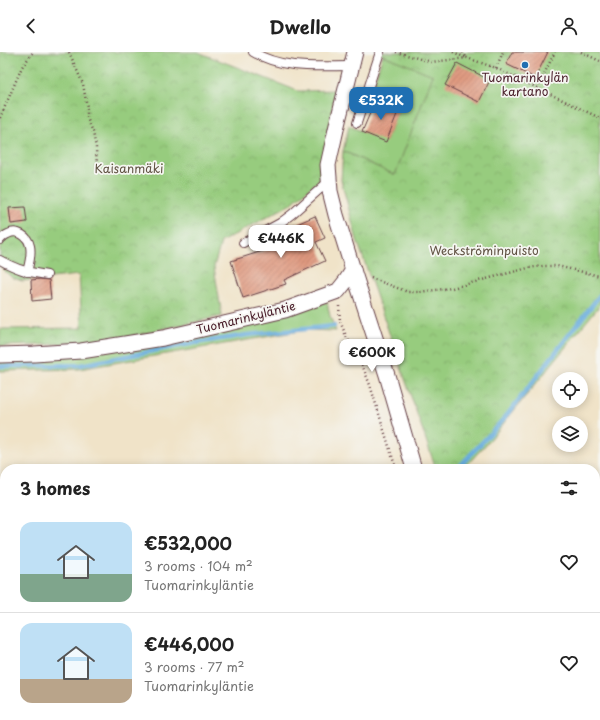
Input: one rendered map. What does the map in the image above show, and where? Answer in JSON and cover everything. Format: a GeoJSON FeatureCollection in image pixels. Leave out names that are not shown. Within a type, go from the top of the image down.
{"type":"FeatureCollection","features":[{"type":"Feature","properties":{"kind":"street"},"geometry":{"type":"LineString","coordinates":[[353,59],[328,165],[330,191],[353,270],[387,375],[413,464]]}},
{"type":"Feature","properties":{"kind":"street"},"geometry":{"type":"LineString","coordinates":[[338,291],[353,270]]}},
{"type":"Feature","properties":{"kind":"street","name":"Tuomarinkyläntie"},"geometry":{"type":"LineString","coordinates":[[0,355],[81,351],[164,338],[285,310],[338,291]]}},
{"type":"Feature","properties":{"kind":"lane"},"geometry":{"type":"LineString","coordinates":[[253,52],[261,57],[284,64],[311,66],[353,59]]}},
{"type":"Feature","properties":{"kind":"lane"},"geometry":{"type":"LineString","coordinates":[[357,123],[380,52]]}},
{"type":"Feature","properties":{"kind":"lane"},"geometry":{"type":"LineString","coordinates":[[243,243],[280,223],[329,180]]}},
{"type":"Feature","properties":{"kind":"lane"},"geometry":{"type":"LineString","coordinates":[[0,240],[7,234],[15,232],[22,234],[28,239],[30,258],[27,272]]}},
{"type":"Feature","properties":{"kind":"lane"},"geometry":{"type":"LineString","coordinates":[[0,260],[12,267],[27,272],[47,275]]}},
{"type":"Feature","properties":{"kind":"path"},"geometry":{"type":"LineString","coordinates":[[0,118],[22,67],[33,52]]}},
{"type":"Feature","properties":{"kind":"path"},"geometry":{"type":"LineString","coordinates":[[69,52],[83,84],[87,107],[87,118],[93,132],[96,148],[96,169]]}},
{"type":"Feature","properties":{"kind":"path"},"geometry":{"type":"LineString","coordinates":[[396,52],[431,62],[466,58]]}},
{"type":"Feature","properties":{"kind":"path"},"geometry":{"type":"LineString","coordinates":[[453,52],[496,68],[600,118]]}},
{"type":"Feature","properties":{"kind":"path"},"geometry":{"type":"LineString","coordinates":[[463,52],[466,58]]}},
{"type":"Feature","properties":{"kind":"path"},"geometry":{"type":"LineString","coordinates":[[496,68],[503,52]]}},
{"type":"Feature","properties":{"kind":"path"},"geometry":{"type":"LineString","coordinates":[[537,88],[555,52]]}},
{"type":"Feature","properties":{"kind":"path"},"geometry":{"type":"LineString","coordinates":[[581,52],[600,61]]}},
{"type":"Feature","properties":{"kind":"path"},"geometry":{"type":"LineString","coordinates":[[353,270],[384,284],[408,292],[452,288],[528,268],[543,266],[557,266],[600,276]]}},
{"type":"Feature","properties":{"kind":"path"},"geometry":{"type":"LineString","coordinates":[[338,291],[340,321],[370,385],[394,464]]}},
{"type":"Feature","properties":{"kind":"green space","name":"Kaisanmäki"},"geometry":{"type":"Polygon","coordinates":[[[0,52],[198,52],[298,91],[336,90],[325,148],[324,176],[291,204],[221,242],[214,267],[222,316],[122,338],[42,345],[0,346],[0,329],[82,328],[79,275],[22,281],[11,277],[0,266],[0,52]]]}},
{"type":"Feature","properties":{"kind":"green space","name":"Weckströminpuisto"},"geometry":{"type":"Polygon","coordinates":[[[375,52],[600,52],[600,305],[490,440],[468,464],[434,464],[357,240],[341,180],[343,151],[395,175],[433,75],[375,52]]]}},
{"type":"Feature","properties":{"kind":"green space"},"geometry":{"type":"Polygon","coordinates":[[[383,55],[397,60],[457,63],[395,175],[343,151],[349,126],[386,141],[399,109],[376,99],[378,90],[374,82],[383,55]]]}},
{"type":"Feature","properties":{"kind":"green space"},"geometry":{"type":"Polygon","coordinates":[[[327,302],[330,316],[336,331],[306,330],[79,369],[0,371],[0,360],[327,302]]]}},
{"type":"Feature","properties":{"kind":"building","name":"Tuomarinkylän kartano"},"geometry":{"type":"Polygon","coordinates":[[[512,52],[548,52],[535,78],[506,64],[512,52]]]}},
{"type":"Feature","properties":{"kind":"building"},"geometry":{"type":"Polygon","coordinates":[[[457,63],[490,80],[479,102],[445,85],[457,63]]]}},
{"type":"Feature","properties":{"kind":"building"},"geometry":{"type":"Polygon","coordinates":[[[376,99],[399,109],[386,142],[362,132],[376,99]]]}},
{"type":"Feature","properties":{"kind":"building"},"geometry":{"type":"Polygon","coordinates":[[[25,207],[27,222],[11,224],[9,208],[25,207]]]}},
{"type":"Feature","properties":{"kind":"building"},"geometry":{"type":"Polygon","coordinates":[[[315,216],[325,238],[316,242],[325,261],[284,280],[286,284],[243,298],[231,261],[285,244],[279,232],[315,216]]]}},
{"type":"Feature","properties":{"kind":"building"},"geometry":{"type":"Polygon","coordinates":[[[31,280],[49,280],[51,299],[32,301],[31,280]]]}},
{"type":"Feature","properties":{"kind":"waterway"},"geometry":{"type":"LineString","coordinates":[[462,464],[508,414],[600,295]]}},
{"type":"Feature","properties":{"kind":"waterway"},"geometry":{"type":"LineString","coordinates":[[0,366],[80,365],[195,343],[247,335],[334,326]]}},
{"type":"Feature","properties":{"kind":"place","name":"Tuomarinkylän kartano"},"geometry":{"type":"Point","coordinates":[525,65]}}]}
